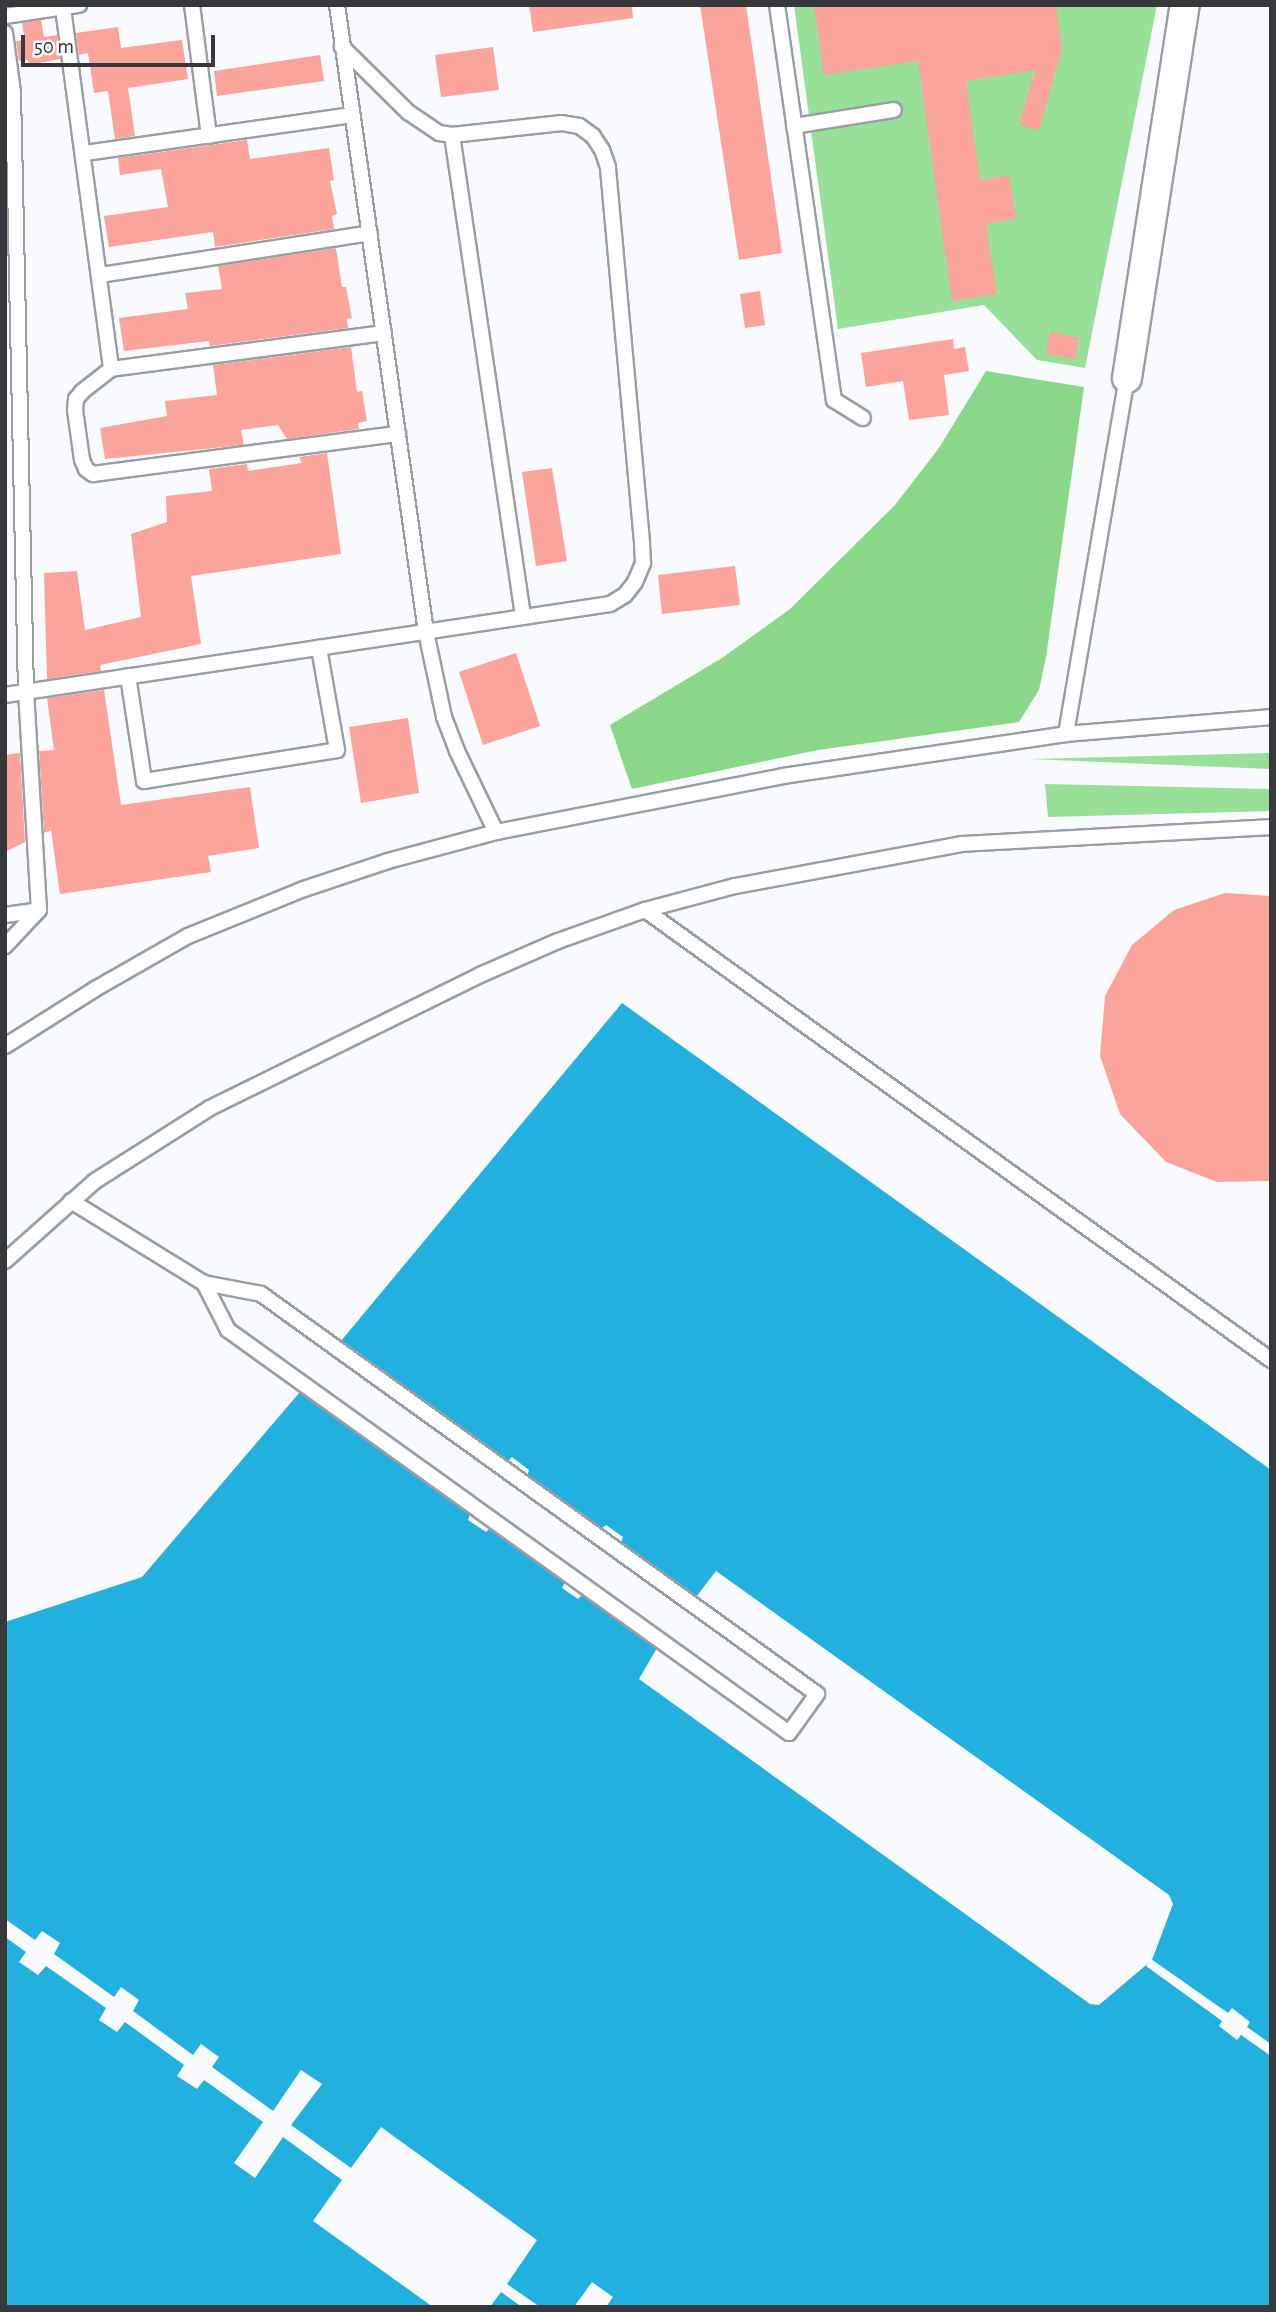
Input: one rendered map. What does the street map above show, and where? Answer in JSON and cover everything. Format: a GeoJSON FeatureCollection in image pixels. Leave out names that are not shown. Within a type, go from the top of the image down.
{"type":"FeatureCollection","features":[{"type":"Feature","properties":{"kind":"street"},"geometry":{"type":"LineString","coordinates":[[1127,378],[1185,5]]}},
{"type":"Feature","properties":{"kind":"lane"},"geometry":{"type":"LineString","coordinates":[[5,16],[79,5]]}},
{"type":"Feature","properties":{"kind":"lane"},"geometry":{"type":"LineString","coordinates":[[192,5],[209,136]]}},
{"type":"Feature","properties":{"kind":"lane"},"geometry":{"type":"LineString","coordinates":[[337,5],[426,632],[444,717],[457,751],[496,832]]}},
{"type":"Feature","properties":{"kind":"lane"},"geometry":{"type":"LineString","coordinates":[[777,5],[834,400],[863,418]]}},
{"type":"Feature","properties":{"kind":"lane"},"geometry":{"type":"LineString","coordinates":[[63,8],[85,153],[111,369]]}},
{"type":"Feature","properties":{"kind":"lane"},"geometry":{"type":"LineString","coordinates":[[5,33],[13,92],[11,379],[38,910],[5,946]]}},
{"type":"Feature","properties":{"kind":"lane"},"geometry":{"type":"LineString","coordinates":[[5,695],[610,604],[625,595],[635,582],[643,563],[608,167],[593,136],[579,126],[562,123],[452,135],[428,127],[408,112],[342,47]]}},
{"type":"Feature","properties":{"kind":"lane"},"geometry":{"type":"LineString","coordinates":[[794,126],[894,110]]}},
{"type":"Feature","properties":{"kind":"lane"},"geometry":{"type":"LineString","coordinates":[[85,153],[352,115]]}},
{"type":"Feature","properties":{"kind":"lane"},"geometry":{"type":"LineString","coordinates":[[452,135],[523,617]]}},
{"type":"Feature","properties":{"kind":"lane"},"geometry":{"type":"LineString","coordinates":[[100,275],[370,233]]}},
{"type":"Feature","properties":{"kind":"lane"},"geometry":{"type":"LineString","coordinates":[[384,333],[111,369],[76,399],[75,410],[82,460],[86,469],[93,474],[398,434]]}},
{"type":"Feature","properties":{"kind":"lane"},"geometry":{"type":"LineString","coordinates":[[1066,734],[1127,378]]}},
{"type":"Feature","properties":{"kind":"lane"},"geometry":{"type":"LineString","coordinates":[[128,676],[144,781],[337,750],[319,648]]}},
{"type":"Feature","properties":{"kind":"lane"},"geometry":{"type":"LineString","coordinates":[[5,1046],[84,995],[188,936],[304,888],[388,861],[496,832],[783,776],[1066,734],[1271,717]]}},
{"type":"Feature","properties":{"kind":"lane"},"geometry":{"type":"LineString","coordinates":[[5,1261],[71,1201],[149,1144],[210,1108],[480,975],[558,941],[645,911],[735,886],[961,844],[1271,827]]}},
{"type":"Feature","properties":{"kind":"lane"},"geometry":{"type":"LineString","coordinates":[[5,915],[38,910]]}},
{"type":"Feature","properties":{"kind":"lane"},"geometry":{"type":"LineString","coordinates":[[645,911],[1271,1360]]}},
{"type":"Feature","properties":{"kind":"lane"},"geometry":{"type":"LineString","coordinates":[[71,1201],[204,1283],[261,1294],[817,1694],[789,1733],[228,1330],[204,1283]]}},
{"type":"Feature","properties":{"kind":"green space"},"geometry":{"type":"Polygon","coordinates":[[[794,5],[1157,5],[1085,368],[1037,360],[984,305],[838,329],[794,5]]]}},
{"type":"Feature","properties":{"kind":"green space"},"geometry":{"type":"Polygon","coordinates":[[[986,371],[1084,387],[1046,657],[1039,690],[1019,722],[818,750],[632,789],[610,725],[722,658],[790,609],[895,505],[939,448],[986,371]]]}},
{"type":"Feature","properties":{"kind":"green space"},"geometry":{"type":"Polygon","coordinates":[[[1271,753],[1271,769],[1030,759],[1271,753]]]}},
{"type":"Feature","properties":{"kind":"green space"},"geometry":{"type":"Polygon","coordinates":[[[1045,784],[1271,789],[1271,811],[1048,817],[1045,784]]]}},
{"type":"Feature","properties":{"kind":"water"},"geometry":{"type":"Polygon","coordinates":[[[622,1003],[1271,1470],[1271,2307],[5,2307],[5,1622],[142,1577],[300,1392],[470,1514],[468,1520],[486,1532],[490,1528],[565,1582],[562,1588],[578,1599],[582,1595],[657,1648],[639,1679],[1090,2004],[1099,2005],[1152,1960],[1173,1904],[1169,1895],[716,1571],[696,1597],[621,1543],[623,1537],[606,1525],[601,1529],[527,1476],[529,1470],[512,1457],[507,1462],[341,1341],[622,1003]]]}},
{"type":"Feature","properties":{"kind":"pier"},"geometry":{"type":"Polygon","coordinates":[[[5,1919],[35,1940],[42,1931],[60,1943],[54,1954],[114,1997],[121,1987],[139,2000],[133,2011],[193,2055],[201,2044],[219,2057],[212,2067],[273,2111],[301,2070],[322,2084],[291,2125],[351,2168],[381,2127],[537,2240],[507,2284],[540,2307],[522,2307],[501,2292],[490,2307],[433,2307],[313,2221],[342,2180],[283,2137],[255,2178],[234,2163],[263,2122],[204,2080],[197,2089],[177,2076],[184,2065],[125,2022],[117,2032],[99,2020],[106,2008],[46,1966],[38,1975],[19,1962],[26,1952],[5,1937],[5,1919]]]}},
{"type":"Feature","properties":{"kind":"pier"},"geometry":{"type":"Polygon","coordinates":[[[1151,1959],[1228,2013],[1232,2008],[1250,2022],[1247,2027],[1271,2044],[1271,2056],[1241,2035],[1237,2040],[1219,2026],[1222,2021],[1146,1966],[1151,1959]]]}},
{"type":"Feature","properties":{"kind":"pier"},"geometry":{"type":"Polygon","coordinates":[[[592,2282],[613,2297],[606,2307],[574,2307],[592,2282]]]}},
{"type":"Feature","properties":{"kind":"building"},"geometry":{"type":"Polygon","coordinates":[[[529,5],[632,5],[633,18],[533,32],[529,5]]]}},
{"type":"Feature","properties":{"kind":"building"},"geometry":{"type":"Polygon","coordinates":[[[700,5],[746,5],[782,253],[739,260],[700,5]]]}},
{"type":"Feature","properties":{"kind":"building"},"geometry":{"type":"Polygon","coordinates":[[[814,5],[1056,5],[1062,49],[1039,130],[1019,125],[1035,70],[966,81],[980,180],[1009,175],[1016,219],[986,224],[997,294],[952,301],[918,61],[824,75],[814,5]]]}},
{"type":"Feature","properties":{"kind":"building"},"geometry":{"type":"Polygon","coordinates":[[[41,20],[44,37],[57,35],[60,59],[29,65],[28,60],[19,61],[16,41],[25,40],[22,23],[41,20]]]}},
{"type":"Feature","properties":{"kind":"building"},"geometry":{"type":"Polygon","coordinates":[[[118,27],[121,48],[182,40],[188,79],[128,88],[135,136],[115,139],[108,91],[94,93],[88,53],[79,55],[76,33],[118,27]]]}},
{"type":"Feature","properties":{"kind":"building"},"geometry":{"type":"Polygon","coordinates":[[[493,47],[499,90],[441,97],[435,55],[493,47]]]}},
{"type":"Feature","properties":{"kind":"building"},"geometry":{"type":"Polygon","coordinates":[[[320,55],[324,81],[217,96],[214,71],[320,55]]]}},
{"type":"Feature","properties":{"kind":"building"},"geometry":{"type":"Polygon","coordinates":[[[247,140],[250,159],[329,148],[334,180],[330,181],[337,214],[332,216],[334,229],[215,247],[213,232],[109,247],[104,216],[168,207],[161,169],[120,175],[118,158],[247,140]]]}},
{"type":"Feature","properties":{"kind":"building"},"geometry":{"type":"Polygon","coordinates":[[[336,248],[342,287],[346,287],[352,318],[347,319],[348,328],[210,346],[209,341],[124,351],[119,318],[188,309],[185,293],[222,289],[218,266],[336,248]]]}},
{"type":"Feature","properties":{"kind":"building"},"geometry":{"type":"Polygon","coordinates":[[[760,291],[765,325],[745,328],[740,294],[760,291]]]}},
{"type":"Feature","properties":{"kind":"building"},"geometry":{"type":"Polygon","coordinates":[[[1050,332],[1079,338],[1075,359],[1046,354],[1050,332]]]}},
{"type":"Feature","properties":{"kind":"building"},"geometry":{"type":"Polygon","coordinates":[[[953,339],[954,349],[965,347],[969,371],[944,375],[949,415],[909,420],[903,381],[866,387],[861,353],[953,339]]]}},
{"type":"Feature","properties":{"kind":"building"},"geometry":{"type":"Polygon","coordinates":[[[351,347],[357,392],[362,391],[367,421],[358,423],[359,429],[287,439],[278,425],[241,430],[244,445],[105,459],[100,428],[167,416],[165,401],[217,395],[213,365],[351,347]]]}},
{"type":"Feature","properties":{"kind":"building"},"geometry":{"type":"Polygon","coordinates":[[[327,453],[341,554],[191,576],[201,644],[100,665],[101,671],[47,679],[44,573],[77,571],[85,630],[141,617],[131,534],[167,522],[166,496],[212,491],[209,469],[247,464],[248,471],[302,463],[299,457],[327,453]]]}},
{"type":"Feature","properties":{"kind":"building"},"geometry":{"type":"Polygon","coordinates":[[[552,468],[567,561],[536,566],[522,472],[552,468]]]}},
{"type":"Feature","properties":{"kind":"building"},"geometry":{"type":"Polygon","coordinates":[[[735,566],[740,605],[662,614],[658,575],[735,566]]]}},
{"type":"Feature","properties":{"kind":"building"},"geometry":{"type":"Polygon","coordinates":[[[516,653],[540,726],[483,745],[459,672],[516,653]]]}},
{"type":"Feature","properties":{"kind":"building"},"geometry":{"type":"Polygon","coordinates":[[[104,690],[121,805],[250,787],[259,848],[208,856],[211,872],[60,894],[51,830],[44,833],[39,751],[54,750],[47,698],[104,690]]]}},
{"type":"Feature","properties":{"kind":"building"},"geometry":{"type":"Polygon","coordinates":[[[408,718],[419,793],[361,803],[349,727],[408,718]]]}},
{"type":"Feature","properties":{"kind":"building"},"geometry":{"type":"Polygon","coordinates":[[[20,753],[25,842],[5,852],[5,755],[20,753]]]}},
{"type":"Feature","properties":{"kind":"building"},"geometry":{"type":"Polygon","coordinates":[[[1225,893],[1271,896],[1271,1181],[1217,1182],[1166,1162],[1120,1114],[1100,1056],[1105,996],[1132,945],[1174,910],[1225,893]]]}}]}
